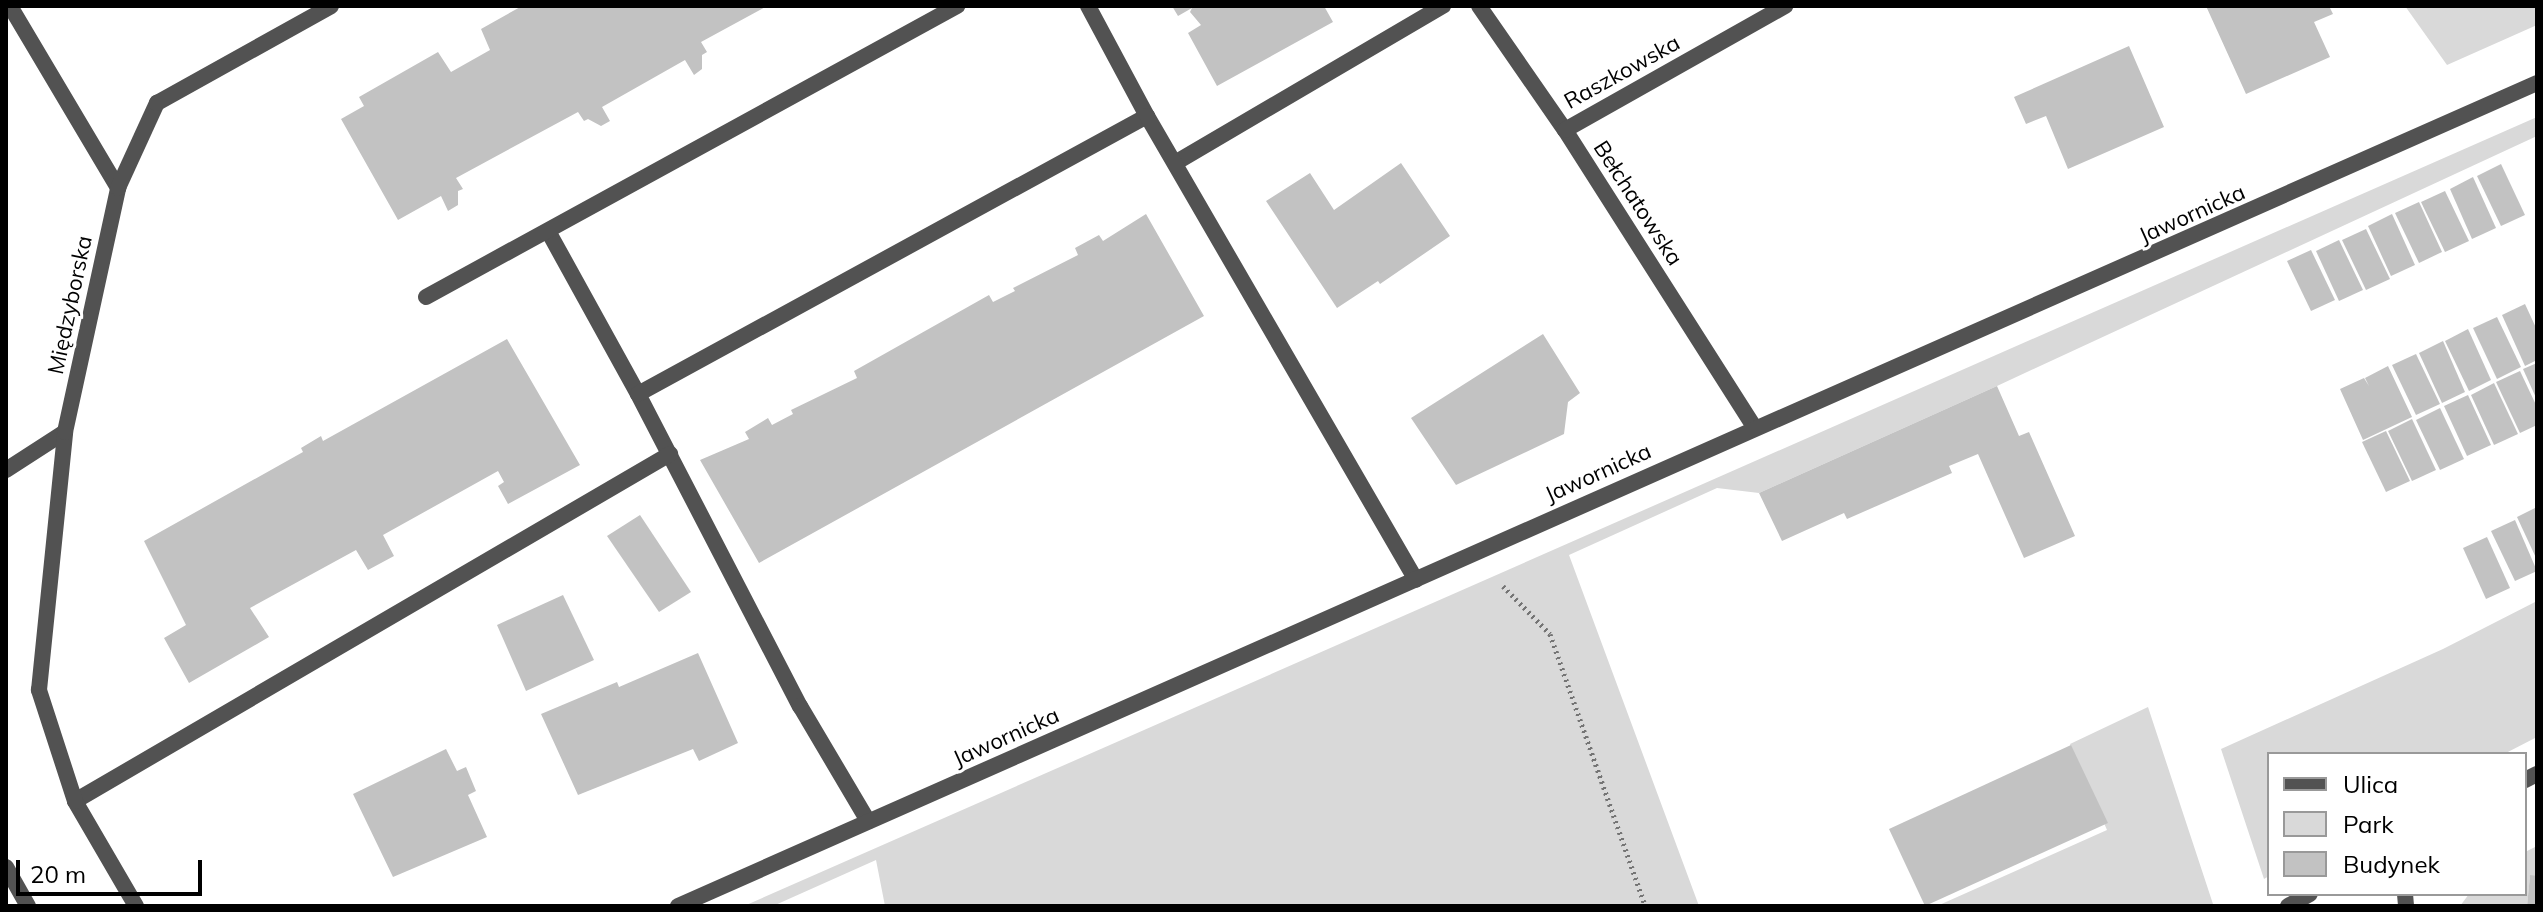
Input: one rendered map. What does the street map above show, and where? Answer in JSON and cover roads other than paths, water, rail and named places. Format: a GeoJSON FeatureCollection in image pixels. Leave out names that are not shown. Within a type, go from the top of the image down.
{"type":"FeatureCollection","features":[{"type":"Feature","properties":{"kind":"street"},"geometry":{"type":"LineString","coordinates":[[10,6],[118,188]]}},
{"type":"Feature","properties":{"kind":"street","name":"Międzyborska"},"geometry":{"type":"LineString","coordinates":[[136,906],[75,801],[39,690],[65,432],[118,188],[157,103],[331,6]]}},
{"type":"Feature","properties":{"kind":"street"},"geometry":{"type":"LineString","coordinates":[[426,297],[957,6]]}},
{"type":"Feature","properties":{"kind":"street"},"geometry":{"type":"LineString","coordinates":[[1088,6],[1147,116],[1416,580]]}},
{"type":"Feature","properties":{"kind":"street"},"geometry":{"type":"LineString","coordinates":[[1175,163],[1443,6]]}},
{"type":"Feature","properties":{"kind":"street","name":"Bełchatowska"},"geometry":{"type":"LineString","coordinates":[[1479,6],[1565,130],[1754,427]]}},
{"type":"Feature","properties":{"kind":"street","name":"Raszkowska"},"geometry":{"type":"LineString","coordinates":[[1565,130],[1785,6]]}},
{"type":"Feature","properties":{"kind":"street","name":"Jawornicka"},"geometry":{"type":"LineString","coordinates":[[678,906],[1754,427],[2161,252],[2537,83]]}},
{"type":"Feature","properties":{"kind":"street"},"geometry":{"type":"LineString","coordinates":[[638,394],[1147,116]]}},
{"type":"Feature","properties":{"kind":"street"},"geometry":{"type":"LineString","coordinates":[[548,231],[670,454],[800,706],[868,821]]}},
{"type":"Feature","properties":{"kind":"street"},"geometry":{"type":"LineString","coordinates":[[6,470],[65,432]]}},
{"type":"Feature","properties":{"kind":"street"},"geometry":{"type":"LineString","coordinates":[[75,801],[670,454]]}},
{"type":"Feature","properties":{"kind":"street"},"geometry":{"type":"LineString","coordinates":[[6,867],[28,906]]}},
{"type":"Feature","properties":{"kind":"street"},"geometry":{"type":"LineString","coordinates":[[2288,906],[2306,896]]}}]}
